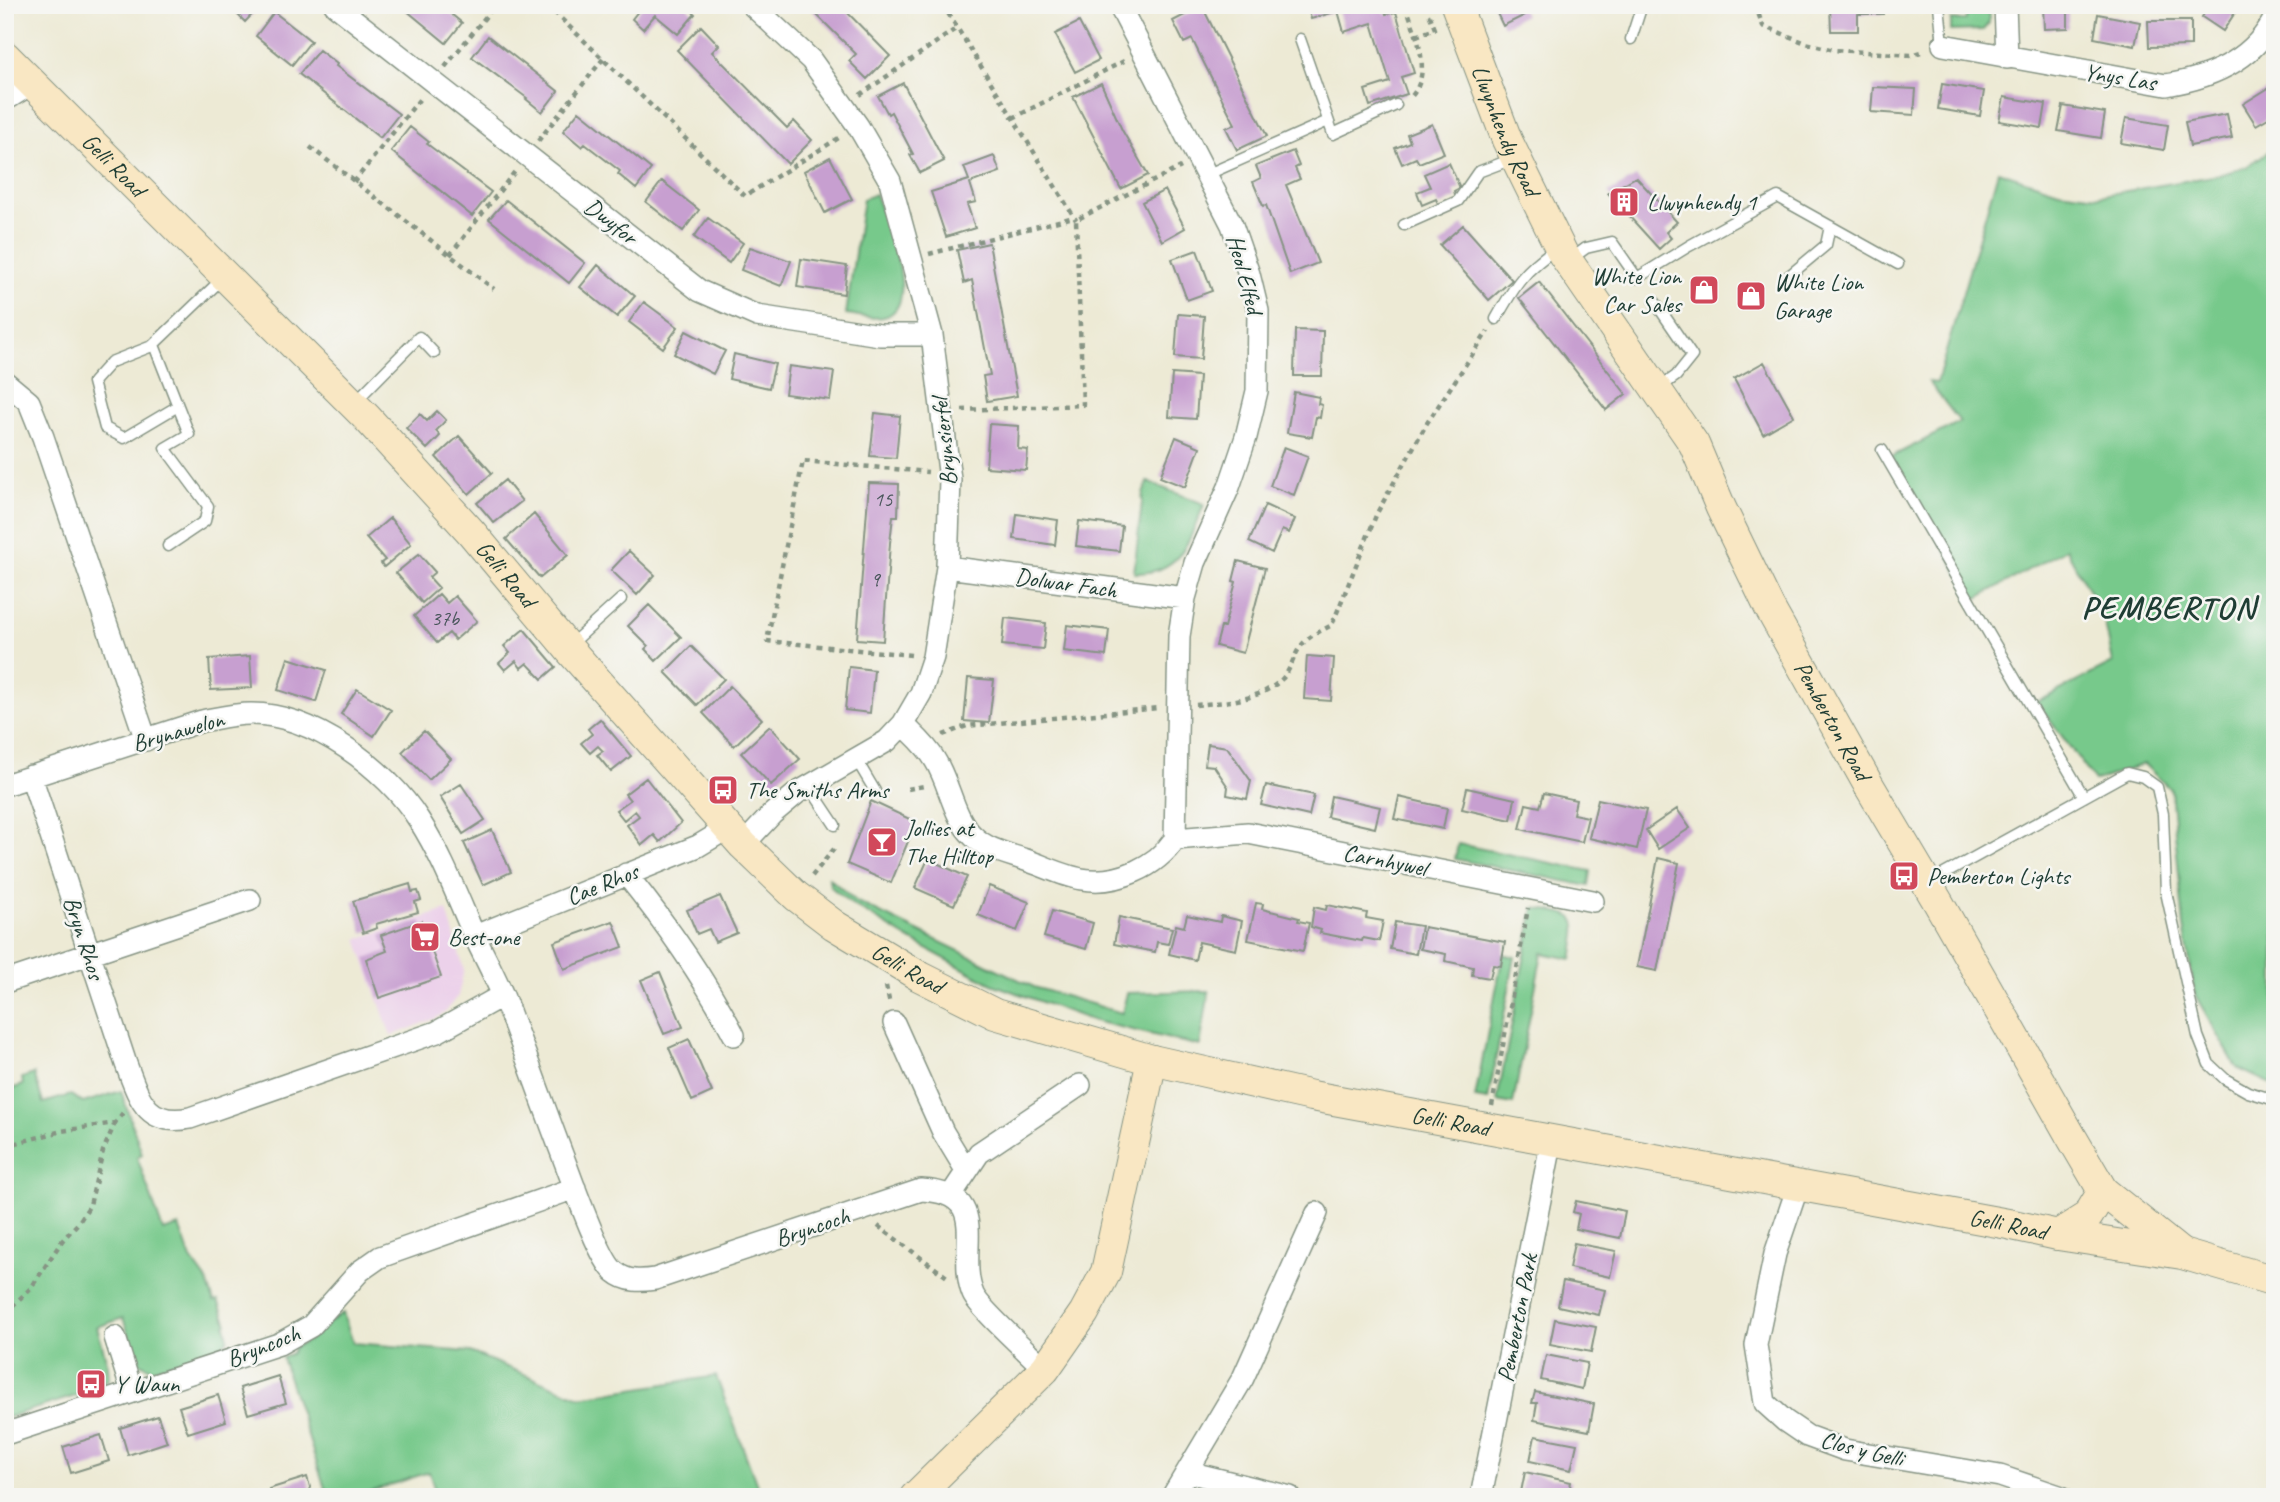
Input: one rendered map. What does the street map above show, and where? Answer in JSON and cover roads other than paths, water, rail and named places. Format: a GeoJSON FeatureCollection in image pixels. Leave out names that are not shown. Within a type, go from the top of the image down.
{"type":"FeatureCollection","features":[{"type":"Feature","properties":{"kind":"main road","name":"Llwynhendy Road"},"geometry":{"type":"LineString","coordinates":[[1456,5],[1515,158],[1563,254]]}},
{"type":"Feature","properties":{"kind":"main road","name":"Gelli Road"},"geometry":{"type":"LineString","coordinates":[[5,56],[34,82],[353,404],[471,532],[568,648],[735,837],[796,896],[834,925],[919,976],[995,1014],[1152,1060],[1312,1096],[2058,1235],[2088,1216],[2103,1191]]}},
{"type":"Feature","properties":{"kind":"main road","name":"Pemberton Road"},"geometry":{"type":"LineString","coordinates":[[1563,254],[1694,444],[1721,508],[1769,607],[2103,1191]]}},
{"type":"Feature","properties":{"kind":"main road"},"geometry":{"type":"LineString","coordinates":[[915,1497],[1045,1369],[1084,1314],[1106,1272],[1152,1060]]}},
{"type":"Feature","properties":{"kind":"main road"},"geometry":{"type":"LineString","coordinates":[[2103,1191],[2182,1254]]}},
{"type":"Feature","properties":{"kind":"main road"},"geometry":{"type":"LineString","coordinates":[[2058,1235],[2182,1254],[2275,1281]]}},
{"type":"Feature","properties":{"kind":"street","name":"Dwyfor"},"geometry":{"type":"LineString","coordinates":[[335,5],[700,291],[757,316],[880,335],[932,335]]}},
{"type":"Feature","properties":{"kind":"street","name":"Brynsierfel"},"geometry":{"type":"LineString","coordinates":[[735,837],[809,786],[887,741],[904,724],[921,693],[933,657],[947,567],[949,474],[932,335],[890,181],[858,127],[811,60],[752,5]]}},
{"type":"Feature","properties":{"kind":"street","name":"Heol Elfed"},"geometry":{"type":"LineString","coordinates":[[1119,5],[1232,225],[1250,274],[1258,311],[1257,391],[1246,437],[1234,474],[1195,563],[1185,598]]}},
{"type":"Feature","properties":{"kind":"street"},"geometry":{"type":"LineString","coordinates":[[2005,5],[2007,58]]}},
{"type":"Feature","properties":{"kind":"street","name":"Ynys Las"},"geometry":{"type":"LineString","coordinates":[[1942,45],[2166,85],[2196,80],[2224,69],[2247,53],[2267,33],[2275,17]]}},
{"type":"Feature","properties":{"kind":"street"},"geometry":{"type":"LineString","coordinates":[[5,96],[10,97],[34,82]]}},
{"type":"Feature","properties":{"kind":"street"},"geometry":{"type":"LineString","coordinates":[[5,382],[29,402],[43,437],[146,740]]}},
{"type":"Feature","properties":{"kind":"street","name":"Dolwar Fach"},"geometry":{"type":"LineString","coordinates":[[947,567],[1185,598]]}},
{"type":"Feature","properties":{"kind":"street"},"geometry":{"type":"LineString","coordinates":[[904,724],[936,762],[963,823],[973,836],[988,847],[1082,879],[1107,878],[1153,863],[1167,851],[1175,839],[1179,636],[1185,598]]}},
{"type":"Feature","properties":{"kind":"street","name":"Brynawelon"},"geometry":{"type":"LineString","coordinates":[[5,785],[202,721],[251,714],[285,719],[318,732],[350,751],[381,775],[419,820],[450,878],[503,995]]}},
{"type":"Feature","properties":{"kind":"street","name":"Bryn Rhos"},"geometry":{"type":"LineString","coordinates":[[31,776],[140,1100],[159,1118],[174,1121],[190,1118],[437,1032],[503,995]]}},
{"type":"Feature","properties":{"kind":"street","name":"Carnhywel"},"geometry":{"type":"LineString","coordinates":[[1175,839],[1248,833],[1593,901]]}},
{"type":"Feature","properties":{"kind":"street","name":"Cae Rhos"},"geometry":{"type":"LineString","coordinates":[[475,936],[698,846],[735,837]]}},
{"type":"Feature","properties":{"kind":"street"},"geometry":{"type":"LineString","coordinates":[[626,874],[665,922],[716,1000],[734,1035]]}},
{"type":"Feature","properties":{"kind":"street"},"geometry":{"type":"LineString","coordinates":[[5,982],[250,900]]}},
{"type":"Feature","properties":{"kind":"street","name":"Bryncoch"},"geometry":{"type":"LineString","coordinates":[[503,995],[575,1188],[606,1262],[615,1272],[627,1279],[655,1279],[921,1190],[936,1190],[951,1195]]}},
{"type":"Feature","properties":{"kind":"street"},"geometry":{"type":"LineString","coordinates":[[894,1023],[943,1132],[966,1170]]}},
{"type":"Feature","properties":{"kind":"street"},"geometry":{"type":"LineString","coordinates":[[1045,1369],[973,1296],[967,1269],[970,1221],[964,1208],[951,1195],[979,1153],[1080,1085]]}},
{"type":"Feature","properties":{"kind":"street","name":"Pemberton Park"},"geometry":{"type":"LineString","coordinates":[[1481,1497],[1552,1139]]}},
{"type":"Feature","properties":{"kind":"street","name":"Clos y Gelli"},"geometry":{"type":"LineString","coordinates":[[1798,1186],[1775,1254],[1756,1345],[1765,1403],[1807,1436],[1844,1450],[2000,1476],[2062,1497]]}},
{"type":"Feature","properties":{"kind":"street","name":"Bryncoch"},"geometry":{"type":"LineString","coordinates":[[5,1434],[279,1344],[311,1326],[360,1271],[380,1257],[575,1188]]}},
{"type":"Feature","properties":{"kind":"street"},"geometry":{"type":"LineString","coordinates":[[1172,1497],[1243,1378],[1317,1213]]}},
{"type":"Feature","properties":{"kind":"street"},"geometry":{"type":"LineString","coordinates":[[115,1337],[132,1392]]}},
{"type":"Feature","properties":{"kind":"street"},"geometry":{"type":"LineString","coordinates":[[1188,1472],[1290,1497]]}},
{"type":"Feature","properties":{"kind":"lane"},"geometry":{"type":"LineString","coordinates":[[1631,39],[1642,5]]}},
{"type":"Feature","properties":{"kind":"lane"},"geometry":{"type":"LineString","coordinates":[[1939,5],[1942,45]]}},
{"type":"Feature","properties":{"kind":"lane"},"geometry":{"type":"LineString","coordinates":[[1300,39],[1333,134],[1396,106]]}},
{"type":"Feature","properties":{"kind":"lane"},"geometry":{"type":"LineString","coordinates":[[1202,167],[1328,121]]}},
{"type":"Feature","properties":{"kind":"lane"},"geometry":{"type":"LineString","coordinates":[[1405,225],[1458,201],[1478,172],[1515,158]]}},
{"type":"Feature","properties":{"kind":"lane"},"geometry":{"type":"LineString","coordinates":[[1496,319],[1516,282],[1536,262],[1612,242],[1637,278],[1778,197],[1898,264]]}},
{"type":"Feature","properties":{"kind":"lane"},"geometry":{"type":"LineString","coordinates":[[1784,280],[1826,245],[1830,226]]}},
{"type":"Feature","properties":{"kind":"lane"},"geometry":{"type":"LineString","coordinates":[[178,406],[124,438],[105,428],[93,382],[111,362],[154,345],[225,275]]}},
{"type":"Feature","properties":{"kind":"lane"},"geometry":{"type":"LineString","coordinates":[[1655,302],[1692,356],[1676,376],[1657,390]]}},
{"type":"Feature","properties":{"kind":"lane"},"geometry":{"type":"LineString","coordinates":[[353,404],[419,337],[434,353]]}},
{"type":"Feature","properties":{"kind":"lane"},"geometry":{"type":"LineString","coordinates":[[154,345],[189,434],[165,448],[208,506],[205,521],[168,546]]}},
{"type":"Feature","properties":{"kind":"lane"},"geometry":{"type":"LineString","coordinates":[[1882,450],[2084,797]]}},
{"type":"Feature","properties":{"kind":"lane"},"geometry":{"type":"LineString","coordinates":[[568,648],[621,599]]}},
{"type":"Feature","properties":{"kind":"lane"},"geometry":{"type":"LineString","coordinates":[[856,759],[875,791]]}},
{"type":"Feature","properties":{"kind":"lane"},"geometry":{"type":"LineString","coordinates":[[1927,884],[2127,773],[2143,777],[2157,787],[2163,814],[2166,892],[2198,1036],[2209,1064],[2225,1079],[2248,1092],[2275,1100]]}},
{"type":"Feature","properties":{"kind":"lane"},"geometry":{"type":"LineString","coordinates":[[809,786],[835,825]]}},
{"type":"Feature","properties":{"kind":"place","name":"Llwynhendy 1"},"geometry":{"type":"Point","coordinates":[1624,202]}},
{"type":"Feature","properties":{"kind":"place","name":"White Lion Car Sales"},"geometry":{"type":"Point","coordinates":[1704,290]}},
{"type":"Feature","properties":{"kind":"place","name":"White Lion Garage"},"geometry":{"type":"Point","coordinates":[1751,296]}},
{"type":"Feature","properties":{"kind":"place","name":"The Smiths Arms"},"geometry":{"type":"Point","coordinates":[723,790]}},
{"type":"Feature","properties":{"kind":"place","name":"Jollies at The Hilltop"},"geometry":{"type":"Point","coordinates":[882,842]}},
{"type":"Feature","properties":{"kind":"place","name":"Pemberton Lights"},"geometry":{"type":"Point","coordinates":[1904,876]}},
{"type":"Feature","properties":{"kind":"place","name":"Best-one"},"geometry":{"type":"Point","coordinates":[425,937]}},
{"type":"Feature","properties":{"kind":"place","name":"Y Waun"},"geometry":{"type":"Point","coordinates":[91,1384]}},
{"type":"Feature","properties":{"kind":"district","name":"PEMBERTON"},"geometry":{"type":"Point","coordinates":[2169,607]}}]}
